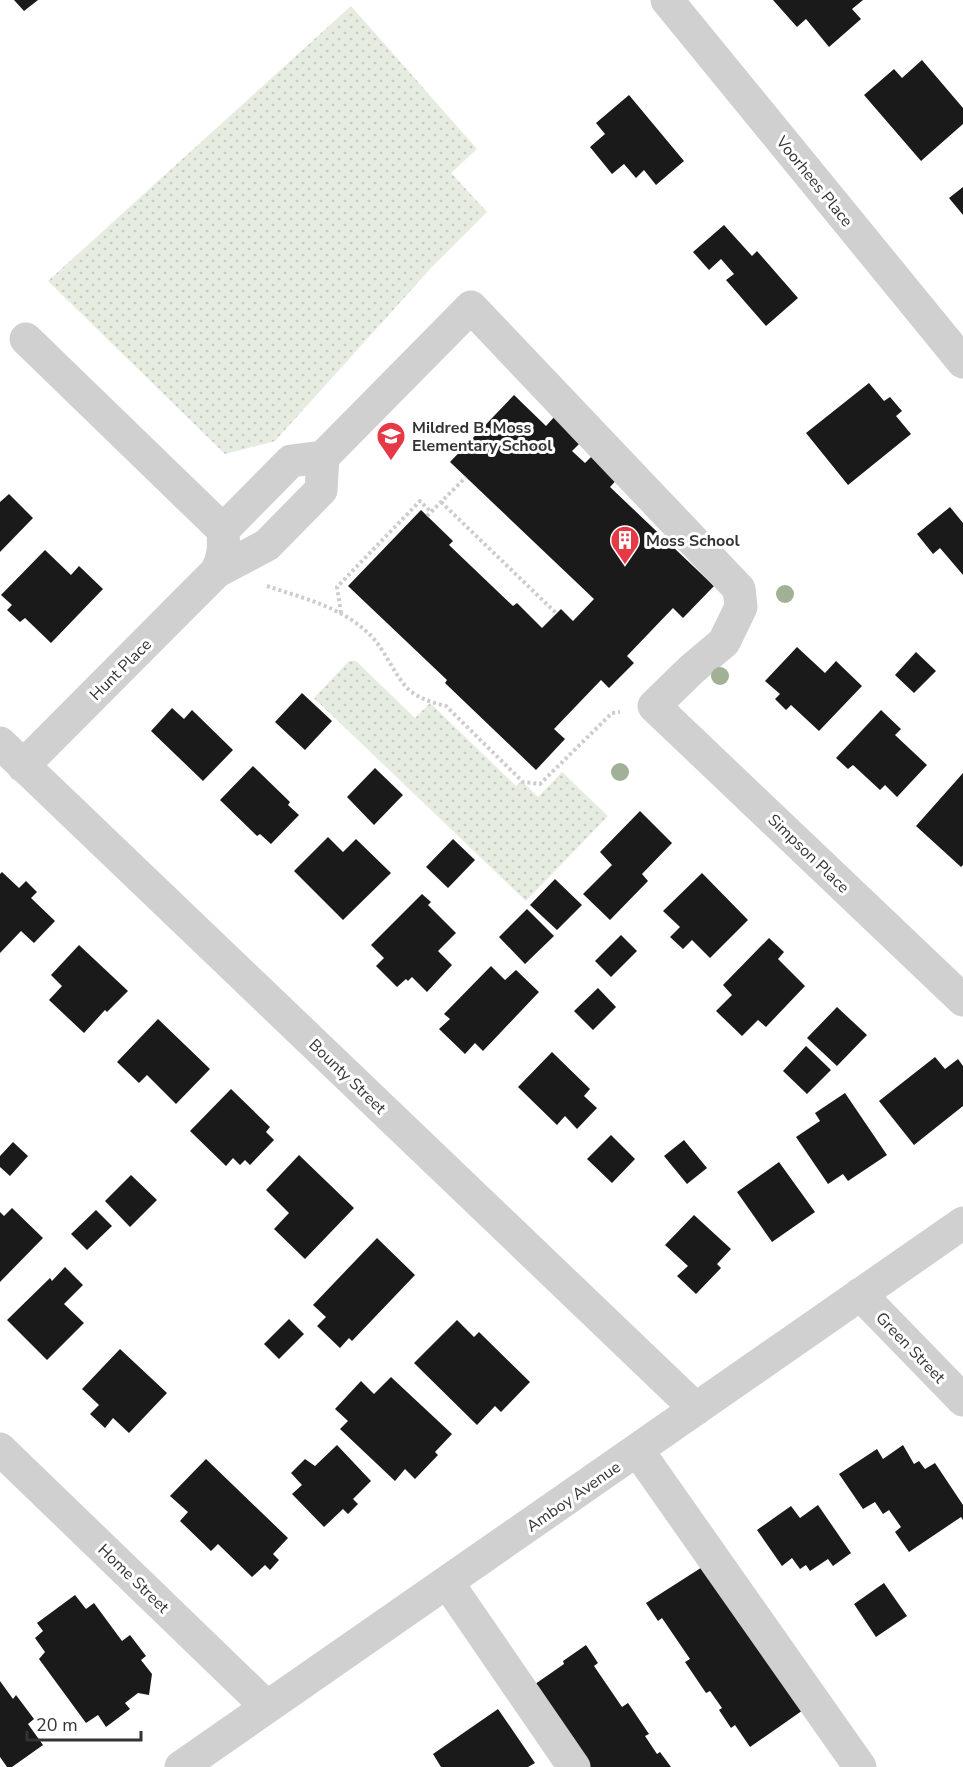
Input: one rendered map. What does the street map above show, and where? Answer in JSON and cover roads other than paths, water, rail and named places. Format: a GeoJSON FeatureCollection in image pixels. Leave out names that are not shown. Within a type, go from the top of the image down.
{"type":"FeatureCollection","features":[{"type":"Feature","properties":{"kind":"street","name":"Voorhees Place"},"geometry":{"type":"LineString","coordinates":[[667,0],[963,362]]}},
{"type":"Feature","properties":{"kind":"street","name":"Simpson Place"},"geometry":{"type":"LineString","coordinates":[[323,458],[471,307],[739,589],[741,608],[724,642],[654,706],[963,1000]]}},
{"type":"Feature","properties":{"kind":"street"},"geometry":{"type":"LineString","coordinates":[[26,339],[223,530],[223,568],[267,545],[321,490],[323,458],[291,461],[223,530]]}},
{"type":"Feature","properties":{"kind":"street","name":"Hunt Place"},"geometry":{"type":"LineString","coordinates":[[23,766],[223,568]]}},
{"type":"Feature","properties":{"kind":"street","name":"Bounty Street"},"geometry":{"type":"LineString","coordinates":[[0,743],[696,1409]]}},
{"type":"Feature","properties":{"kind":"street","name":"Amboy Avenue"},"geometry":{"type":"LineString","coordinates":[[181,1767],[963,1223]]}},
{"type":"Feature","properties":{"kind":"street","name":"Green Street"},"geometry":{"type":"LineString","coordinates":[[860,1294],[963,1400]]}},
{"type":"Feature","properties":{"kind":"street","name":"Home Street"},"geometry":{"type":"LineString","coordinates":[[0,1449],[267,1707]]}},
{"type":"Feature","properties":{"kind":"street"},"geometry":{"type":"LineString","coordinates":[[638,1451],[860,1767]]}},
{"type":"Feature","properties":{"kind":"street"},"geometry":{"type":"LineString","coordinates":[[447,1582],[574,1767]]}},
{"type":"Feature","properties":{"kind":"place","name":"Mildred B. Moss Elementary School"},"geometry":{"type":"Point","coordinates":[391,462]}},
{"type":"Feature","properties":{"kind":"place","name":"Moss School"},"geometry":{"type":"Point","coordinates":[625,566]}}]}
